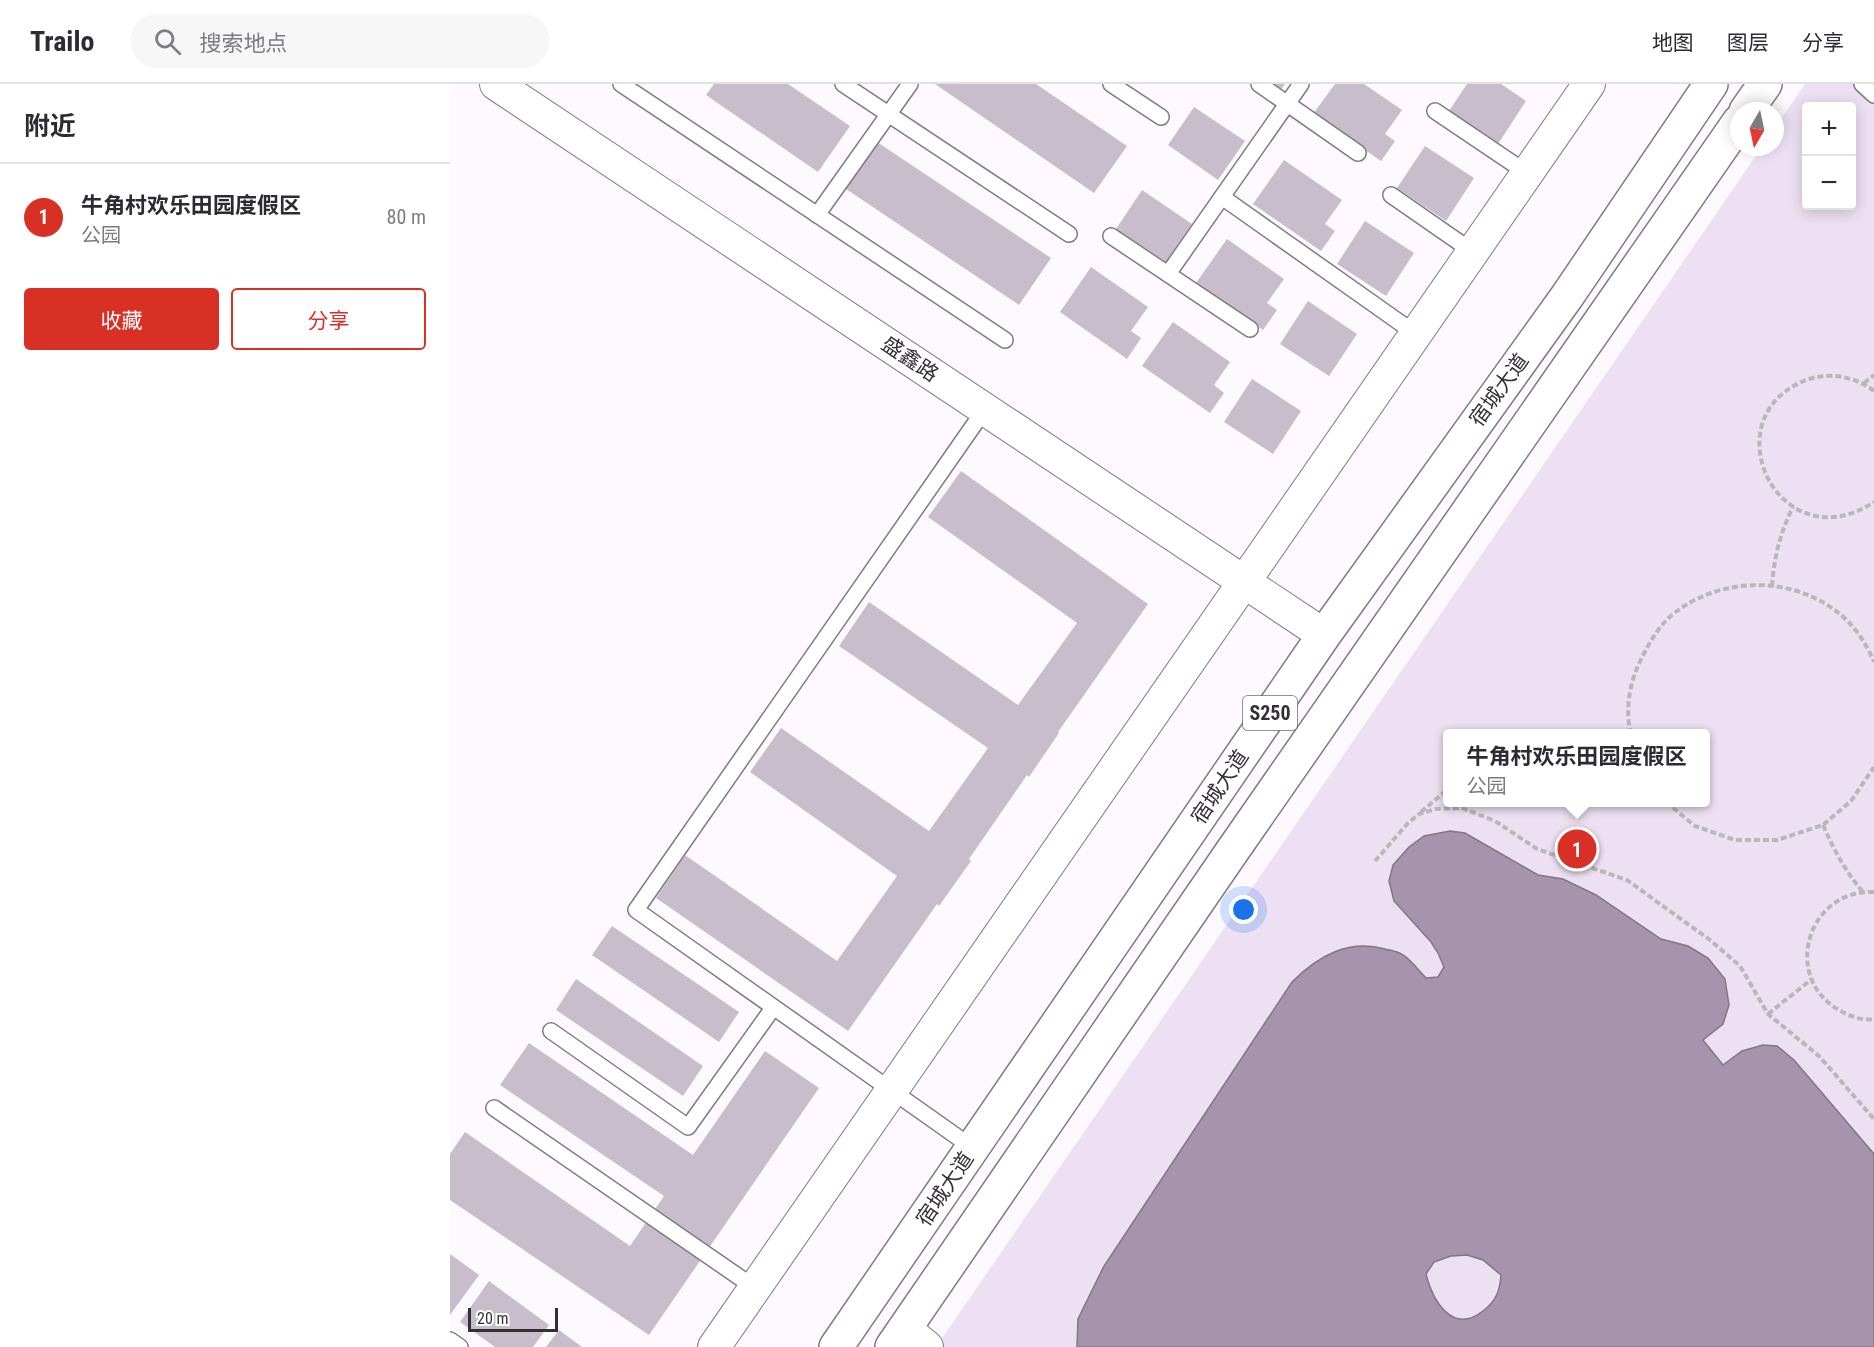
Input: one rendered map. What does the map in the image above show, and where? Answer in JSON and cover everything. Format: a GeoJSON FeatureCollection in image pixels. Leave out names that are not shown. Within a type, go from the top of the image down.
{"type":"FeatureCollection","features":[{"type":"Feature","properties":{"kind":"main road","name":"宿城大道"},"geometry":{"type":"LineString","coordinates":[[836,1347],[1324,635],[1568,295],[1711,84]]}},
{"type":"Feature","properties":{"kind":"main road"},"geometry":{"type":"LineString","coordinates":[[1752,102],[1765,84]]}},
{"type":"Feature","properties":{"kind":"main road","name":"宿城大道"},"geometry":{"type":"LineString","coordinates":[[908,1341],[1227,860],[1730,135]]}},
{"type":"Feature","properties":{"kind":"street","name":"盛鑫路"},"geometry":{"type":"LineString","coordinates":[[496,84],[1324,635]]}},
{"type":"Feature","properties":{"kind":"street"},"geometry":{"type":"LineString","coordinates":[[714,1347],[1473,252],[1527,173],[1581,87]]}},
{"type":"Feature","properties":{"kind":"lane"},"geometry":{"type":"LineString","coordinates":[[621,84],[1005,340]]}},
{"type":"Feature","properties":{"kind":"lane"},"geometry":{"type":"LineString","coordinates":[[843,84],[1069,234]]}},
{"type":"Feature","properties":{"kind":"lane"},"geometry":{"type":"LineString","coordinates":[[817,214],[910,84]]}},
{"type":"Feature","properties":{"kind":"lane"},"geometry":{"type":"LineString","coordinates":[[1111,84],[1161,117]]}},
{"type":"Feature","properties":{"kind":"lane"},"geometry":{"type":"LineString","coordinates":[[1259,84],[1358,153]]}},
{"type":"Feature","properties":{"kind":"lane"},"geometry":{"type":"LineString","coordinates":[[1168,274],[1300,84]]}},
{"type":"Feature","properties":{"kind":"lane"},"geometry":{"type":"LineString","coordinates":[[1862,84],[1874,96]]}},
{"type":"Feature","properties":{"kind":"lane"},"geometry":{"type":"LineString","coordinates":[[1435,111],[1527,173]]}},
{"type":"Feature","properties":{"kind":"lane"},"geometry":{"type":"LineString","coordinates":[[1390,195],[1473,252]]}},
{"type":"Feature","properties":{"kind":"lane"},"geometry":{"type":"LineString","coordinates":[[1222,197],[1416,334]]}},
{"type":"Feature","properties":{"kind":"lane"},"geometry":{"type":"LineString","coordinates":[[1111,236],[1250,329]]}},
{"type":"Feature","properties":{"kind":"lane"},"geometry":{"type":"LineString","coordinates":[[973,1148],[636,910],[985,409]]}},
{"type":"Feature","properties":{"kind":"lane"},"geometry":{"type":"LineString","coordinates":[[551,1031],[688,1127],[773,1008]]}},
{"type":"Feature","properties":{"kind":"lane"},"geometry":{"type":"LineString","coordinates":[[494,1108],[755,1288]]}},
{"type":"Feature","properties":{"kind":"lane"},"geometry":{"type":"LineString","coordinates":[[450,1340],[460,1347]]}},
{"type":"Feature","properties":{"kind":"path"},"geometry":{"type":"LineString","coordinates":[[1864,383],[1874,375]]}},
{"type":"Feature","properties":{"kind":"path"},"geometry":{"type":"LineString","coordinates":[[1874,391],[1864,383],[1842,376],[1817,376],[1794,384],[1776,400],[1763,421],[1759,446],[1762,470],[1774,491],[1793,507],[1816,516],[1839,517],[1860,511],[1874,502]]}},
{"type":"Feature","properties":{"kind":"path"},"geometry":{"type":"LineString","coordinates":[[1772,586],[1777,551],[1785,523],[1793,507]]}},
{"type":"Feature","properties":{"kind":"path"},"geometry":{"type":"LineString","coordinates":[[1630,729],[1631,682],[1648,643],[1677,611],[1714,591],[1757,584],[1799,591],[1837,611],[1865,643],[1874,662]]}},
{"type":"Feature","properties":{"kind":"path"},"geometry":{"type":"LineString","coordinates":[[1671,807],[1695,826],[1735,840],[1778,840],[1823,825],[1851,801],[1874,767]]}},
{"type":"Feature","properties":{"kind":"path"},"geometry":{"type":"LineString","coordinates":[[1375,861],[1408,823],[1443,793]]}},
{"type":"Feature","properties":{"kind":"path"},"geometry":{"type":"LineString","coordinates":[[1419,814],[1436,809],[1462,808],[1495,821],[1537,849],[1627,880],[1710,940],[1740,966],[1768,1014],[1819,1056],[1874,1119]]}},
{"type":"Feature","properties":{"kind":"path"},"geometry":{"type":"LineString","coordinates":[[1823,825],[1839,860],[1863,892]]}},
{"type":"Feature","properties":{"kind":"path"},"geometry":{"type":"LineString","coordinates":[[1874,892],[1842,897],[1825,910],[1813,928],[1807,949],[1812,980],[1817,990],[1831,1005],[1849,1016],[1874,1019]]}},
{"type":"Feature","properties":{"kind":"path"},"geometry":{"type":"LineString","coordinates":[[1768,1014],[1812,980]]}},
{"type":"Feature","properties":{"kind":"shaded area"},"geometry":{"type":"Polygon","coordinates":[[[1805,84],[1874,84],[1874,1347],[936,1347],[1756,156],[1784,156],[1784,115],[1805,84]]]}},
{"type":"Feature","properties":{"kind":"shaded area"},"geometry":{"type":"Polygon","coordinates":[[[1450,831],[1465,833],[1538,875],[1563,879],[1596,895],[1661,939],[1688,946],[1708,958],[1725,979],[1729,1005],[1723,1024],[1703,1040],[1723,1065],[1742,1051],[1763,1045],[1777,1046],[1794,1060],[1874,1154],[1874,1347],[1077,1347],[1078,1319],[1104,1266],[1292,982],[1323,957],[1346,948],[1359,946],[1392,950],[1409,960],[1426,978],[1438,977],[1444,967],[1438,953],[1394,901],[1389,881],[1393,865],[1409,847],[1424,836],[1450,831]],[[1467,1255],[1451,1256],[1434,1262],[1426,1274],[1439,1304],[1453,1317],[1462,1319],[1472,1317],[1483,1311],[1496,1295],[1501,1275],[1483,1260],[1467,1255]]]}},
{"type":"Feature","properties":{"kind":"building"},"geometry":{"type":"Polygon","coordinates":[[[714,84],[788,84],[850,126],[818,172],[706,95],[714,84]]]}},
{"type":"Feature","properties":{"kind":"building"},"geometry":{"type":"Polygon","coordinates":[[[935,84],[1036,84],[1127,146],[1094,193],[935,84]]]}},
{"type":"Feature","properties":{"kind":"building"},"geometry":{"type":"Polygon","coordinates":[[[1269,84],[1285,84],[1280,91],[1269,84]]]}},
{"type":"Feature","properties":{"kind":"building"},"geometry":{"type":"Polygon","coordinates":[[[1335,84],[1364,84],[1402,110],[1385,134],[1395,141],[1381,161],[1313,114],[1335,84]]]}},
{"type":"Feature","properties":{"kind":"building"},"geometry":{"type":"Polygon","coordinates":[[[1467,84],[1501,84],[1526,101],[1498,144],[1449,111],[1467,84]]]}},
{"type":"Feature","properties":{"kind":"building"},"geometry":{"type":"Polygon","coordinates":[[[1194,107],[1245,141],[1218,180],[1168,145],[1194,107]]]}},
{"type":"Feature","properties":{"kind":"building"},"geometry":{"type":"Polygon","coordinates":[[[877,142],[1051,258],[1019,305],[846,189],[877,142]]]}},
{"type":"Feature","properties":{"kind":"building"},"geometry":{"type":"Polygon","coordinates":[[[1425,146],[1474,178],[1446,221],[1397,188],[1425,146]]]}},
{"type":"Feature","properties":{"kind":"building"},"geometry":{"type":"Polygon","coordinates":[[[1284,160],[1342,200],[1325,224],[1335,231],[1321,251],[1253,204],[1284,160]]]}},
{"type":"Feature","properties":{"kind":"building"},"geometry":{"type":"Polygon","coordinates":[[[1142,190],[1192,224],[1166,262],[1116,229],[1142,190]]]}},
{"type":"Feature","properties":{"kind":"building"},"geometry":{"type":"Polygon","coordinates":[[[1365,221],[1414,253],[1386,296],[1337,264],[1365,221]]]}},
{"type":"Feature","properties":{"kind":"building"},"geometry":{"type":"Polygon","coordinates":[[[1227,239],[1284,279],[1267,303],[1277,310],[1263,330],[1196,283],[1227,239]]]}},
{"type":"Feature","properties":{"kind":"building"},"geometry":{"type":"Polygon","coordinates":[[[1091,267],[1148,307],[1131,331],[1141,338],[1127,359],[1060,312],[1091,267]]]}},
{"type":"Feature","properties":{"kind":"building"},"geometry":{"type":"Polygon","coordinates":[[[1308,301],[1357,334],[1329,376],[1280,344],[1308,301]]]}},
{"type":"Feature","properties":{"kind":"building"},"geometry":{"type":"Polygon","coordinates":[[[1173,322],[1230,362],[1214,385],[1224,393],[1210,413],[1142,366],[1173,322]]]}},
{"type":"Feature","properties":{"kind":"building"},"geometry":{"type":"Polygon","coordinates":[[[1252,379],[1301,411],[1273,454],[1224,422],[1252,379]]]}},
{"type":"Feature","properties":{"kind":"building"},"geometry":{"type":"Polygon","coordinates":[[[961,471],[1148,604],[1029,777],[1027,775],[969,859],[971,861],[939,906],[937,904],[848,1031],[656,898],[685,855],[837,961],[897,876],[750,772],[781,728],[929,831],[988,748],[839,646],[869,602],[1018,705],[1077,623],[928,517],[961,471]]]}},
{"type":"Feature","properties":{"kind":"building"},"geometry":{"type":"Polygon","coordinates":[[[612,926],[739,1012],[719,1042],[592,955],[612,926]]]}},
{"type":"Feature","properties":{"kind":"building"},"geometry":{"type":"Polygon","coordinates":[[[576,979],[703,1066],[683,1096],[556,1010],[576,979]]]}},
{"type":"Feature","properties":{"kind":"building"},"geometry":{"type":"Polygon","coordinates":[[[529,1043],[693,1155],[765,1051],[819,1088],[649,1335],[450,1200],[450,1154],[465,1132],[630,1246],[664,1196],[500,1085],[529,1043]]]}},
{"type":"Feature","properties":{"kind":"building"},"geometry":{"type":"Polygon","coordinates":[[[450,1254],[479,1275],[450,1315],[450,1254]]]}},
{"type":"Feature","properties":{"kind":"building"},"geometry":{"type":"Polygon","coordinates":[[[489,1281],[549,1325],[533,1347],[495,1347],[460,1322],[489,1281]]]}},
{"type":"Feature","properties":{"kind":"building"},"geometry":{"type":"Polygon","coordinates":[[[559,1330],[582,1347],[546,1347],[559,1330]]]}},
{"type":"Feature","properties":{"kind":"place","name":"牛角村欢乐田园度假区"},"geometry":{"type":"Point","coordinates":[1577,849]}}]}
